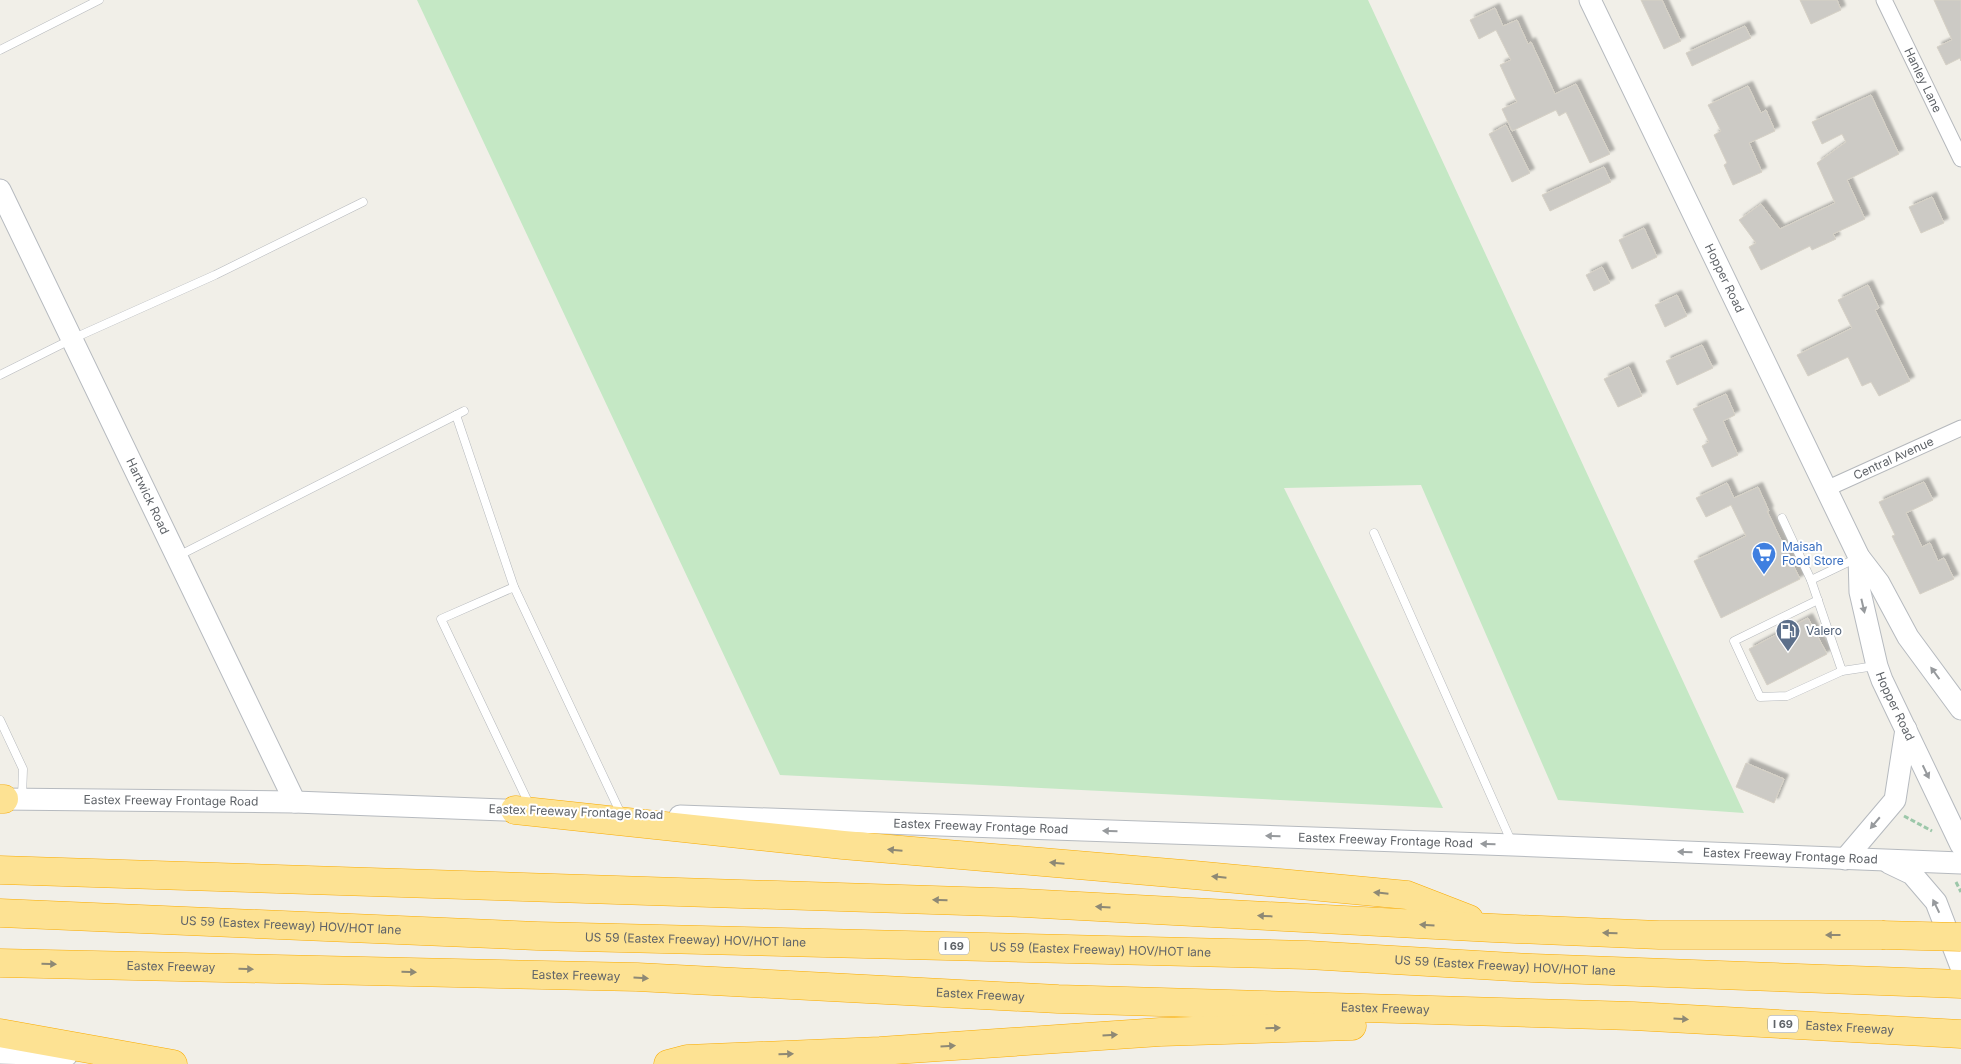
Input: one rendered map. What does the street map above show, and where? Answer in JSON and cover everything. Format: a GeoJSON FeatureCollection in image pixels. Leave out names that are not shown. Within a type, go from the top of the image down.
{"type":"FeatureCollection","features":[{"type":"Feature","properties":{"kind":"highway"},"geometry":{"type":"LineString","coordinates":[[524,810],[843,846],[1184,874],[1407,895],[1493,928]]}},
{"type":"Feature","properties":{"kind":"highway"},"geometry":{"type":"LineString","coordinates":[[0,870],[1022,902],[1493,928],[1659,935],[1961,937]]}},
{"type":"Feature","properties":{"kind":"highway","name":"US 59 (Eastex Freeway) HOV/HOT lane"},"geometry":{"type":"LineString","coordinates":[[0,913],[537,936],[1308,955],[1542,968],[1961,984]]}},
{"type":"Feature","properties":{"kind":"highway","name":"Eastex Freeway"},"geometry":{"type":"LineString","coordinates":[[0,963],[637,977],[1058,999],[1633,1016],[1961,1034]]}},
{"type":"Feature","properties":{"kind":"highway"},"geometry":{"type":"LineString","coordinates":[[668,1064],[687,1058],[880,1051],[1160,1032],[1633,1016]]}},
{"type":"Feature","properties":{"kind":"highway"},"geometry":{"type":"LineString","coordinates":[[0,1033],[173,1064]]}},
{"type":"Feature","properties":{"kind":"main road","name":"Hopper Road"},"geometry":{"type":"LineString","coordinates":[[1590,0],[1859,557],[1879,583],[1908,637],[1961,709]]}},
{"type":"Feature","properties":{"kind":"main road","name":"Hartwick Road"},"geometry":{"type":"LineString","coordinates":[[0,190],[295,802]]}},
{"type":"Feature","properties":{"kind":"main road","name":"Hopper Road"},"geometry":{"type":"LineString","coordinates":[[1859,557],[1860,592],[1877,666],[1961,845]]}},
{"type":"Feature","properties":{"kind":"main road"},"geometry":{"type":"LineString","coordinates":[[1845,859],[1895,800],[1906,729]]}},
{"type":"Feature","properties":{"kind":"main road","name":"Eastex Freeway Frontage Road"},"geometry":{"type":"LineString","coordinates":[[6,799],[295,802],[1513,844],[1961,863]]}},
{"type":"Feature","properties":{"kind":"main road"},"geometry":{"type":"LineString","coordinates":[[1884,860],[1912,874],[1936,902],[1961,967]]}},
{"type":"Feature","properties":{"kind":"main road"},"geometry":{"type":"LineString","coordinates":[[0,1053],[61,1059],[168,1064]]}},
{"type":"Feature","properties":{"kind":"street","name":"Hanley Lane"},"geometry":{"type":"LineString","coordinates":[[1884,0],[1961,160]]}},
{"type":"Feature","properties":{"kind":"street","name":"Central Avenue"},"geometry":{"type":"LineString","coordinates":[[1826,489],[1961,428]]}},
{"type":"Feature","properties":{"kind":"lane"},"geometry":{"type":"LineString","coordinates":[[0,50],[99,0]]}},
{"type":"Feature","properties":{"kind":"lane"},"geometry":{"type":"LineString","coordinates":[[0,375],[215,275],[363,202]]}},
{"type":"Feature","properties":{"kind":"lane"},"geometry":{"type":"LineString","coordinates":[[178,556],[464,411]]}},
{"type":"Feature","properties":{"kind":"lane"},"geometry":{"type":"LineString","coordinates":[[456,415],[514,587],[621,814]]}},
{"type":"Feature","properties":{"kind":"lane"},"geometry":{"type":"LineString","coordinates":[[1782,518],[1811,580],[1842,671]]}},
{"type":"Feature","properties":{"kind":"lane"},"geometry":{"type":"LineString","coordinates":[[1374,533],[1513,844]]}},
{"type":"Feature","properties":{"kind":"lane"},"geometry":{"type":"LineString","coordinates":[[1811,580],[1859,557]]}},
{"type":"Feature","properties":{"kind":"lane"},"geometry":{"type":"LineString","coordinates":[[514,587],[441,619],[524,810]]}},
{"type":"Feature","properties":{"kind":"lane"},"geometry":{"type":"LineString","coordinates":[[1818,600],[1734,641],[1760,697],[1787,696],[1842,671],[1877,666]]}},
{"type":"Feature","properties":{"kind":"lane"},"geometry":{"type":"LineString","coordinates":[[0,720],[23,769],[6,799]]}},
{"type":"Feature","properties":{"kind":"path"},"geometry":{"type":"LineString","coordinates":[[1898,813],[1935,832]]}},
{"type":"Feature","properties":{"kind":"green space"},"geometry":{"type":"Polygon","coordinates":[[[417,0],[1368,0],[1744,813],[1558,800],[1421,485],[1284,488],[1443,808],[780,775],[417,0]]]}},
{"type":"Feature","properties":{"kind":"building"},"geometry":{"type":"Polygon","coordinates":[[[1641,0],[1662,0],[1681,41],[1664,49],[1641,0]]]}},
{"type":"Feature","properties":{"kind":"building"},"geometry":{"type":"Polygon","coordinates":[[[1800,0],[1837,0],[1841,10],[1811,24],[1800,0]]]}},
{"type":"Feature","properties":{"kind":"building"},"geometry":{"type":"Polygon","coordinates":[[[1934,0],[1961,0],[1961,61],[1960,58],[1946,65],[1937,47],[1952,40],[1934,0]]]}},
{"type":"Feature","properties":{"kind":"building"},"geometry":{"type":"Polygon","coordinates":[[[1495,8],[1503,26],[1517,20],[1528,44],[1531,42],[1555,94],[1576,84],[1610,154],[1590,163],[1566,112],[1559,116],[1556,110],[1512,131],[1502,109],[1517,102],[1500,65],[1511,60],[1496,30],[1479,39],[1470,20],[1495,8]]]}},
{"type":"Feature","properties":{"kind":"building"},"geometry":{"type":"Polygon","coordinates":[[[1745,26],[1751,38],[1692,66],[1686,53],[1745,26]]]}},
{"type":"Feature","properties":{"kind":"building"},"geometry":{"type":"Polygon","coordinates":[[[1748,86],[1761,113],[1766,110],[1775,131],[1749,143],[1762,172],[1733,185],[1724,165],[1727,163],[1714,135],[1721,131],[1708,105],[1748,86]]]}},
{"type":"Feature","properties":{"kind":"building"},"geometry":{"type":"Polygon","coordinates":[[[1871,95],[1899,154],[1847,180],[1865,219],[1833,234],[1836,239],[1812,250],[1810,246],[1761,270],[1749,247],[1756,243],[1739,220],[1761,204],[1780,229],[1835,203],[1817,163],[1846,142],[1842,134],[1822,144],[1812,122],[1871,95]]]}},
{"type":"Feature","properties":{"kind":"building"},"geometry":{"type":"Polygon","coordinates":[[[1506,125],[1530,173],[1512,182],[1489,134],[1506,125]]]}},
{"type":"Feature","properties":{"kind":"building"},"geometry":{"type":"Polygon","coordinates":[[[1604,167],[1611,182],[1550,211],[1542,195],[1604,167]]]}},
{"type":"Feature","properties":{"kind":"building"},"geometry":{"type":"Polygon","coordinates":[[[1932,197],[1944,223],[1921,233],[1909,207],[1932,197]]]}},
{"type":"Feature","properties":{"kind":"building"},"geometry":{"type":"Polygon","coordinates":[[[1644,228],[1657,257],[1632,269],[1619,240],[1644,228]]]}},
{"type":"Feature","properties":{"kind":"building"},"geometry":{"type":"Polygon","coordinates":[[[1602,267],[1610,283],[1594,291],[1586,275],[1602,267]]]}},
{"type":"Feature","properties":{"kind":"building"},"geometry":{"type":"Polygon","coordinates":[[[1868,285],[1879,308],[1875,310],[1910,381],[1879,396],[1871,382],[1862,386],[1848,357],[1808,376],[1797,355],[1852,328],[1838,300],[1868,285]]]}},
{"type":"Feature","properties":{"kind":"building"},"geometry":{"type":"Polygon","coordinates":[[[1677,295],[1687,316],[1665,327],[1655,305],[1677,295]]]}},
{"type":"Feature","properties":{"kind":"building"},"geometry":{"type":"Polygon","coordinates":[[[1702,345],[1713,368],[1677,385],[1666,361],[1702,345]]]}},
{"type":"Feature","properties":{"kind":"building"},"geometry":{"type":"Polygon","coordinates":[[[1629,367],[1642,396],[1618,407],[1604,379],[1629,367]]]}},
{"type":"Feature","properties":{"kind":"building"},"geometry":{"type":"Polygon","coordinates":[[[1726,394],[1735,415],[1723,421],[1738,455],[1712,467],[1702,446],[1709,442],[1693,409],[1726,394]]]}},
{"type":"Feature","properties":{"kind":"building"},"geometry":{"type":"Polygon","coordinates":[[[1924,482],[1933,500],[1906,513],[1922,547],[1930,543],[1938,561],[1944,558],[1954,579],[1920,594],[1892,536],[1895,535],[1879,502],[1924,482]]]}},
{"type":"Feature","properties":{"kind":"building"},"geometry":{"type":"Polygon","coordinates":[[[1727,483],[1734,498],[1758,487],[1769,511],[1767,511],[1800,579],[1721,618],[1694,561],[1746,536],[1731,505],[1706,517],[1696,498],[1727,483]]]}},
{"type":"Feature","properties":{"kind":"building","name":"Valero"},"geometry":{"type":"Polygon","coordinates":[[[1808,618],[1827,654],[1767,685],[1749,649],[1808,618]]]}},
{"type":"Feature","properties":{"kind":"building"},"geometry":{"type":"Polygon","coordinates":[[[1746,763],[1784,779],[1774,803],[1736,787],[1746,763]]]}},
{"type":"Feature","properties":{"kind":"place","name":"Maisah Food Store"},"geometry":{"type":"Point","coordinates":[1764,575]}},
{"type":"Feature","properties":{"kind":"place","name":"Valero"},"geometry":{"type":"Point","coordinates":[1788,652]}}]}
